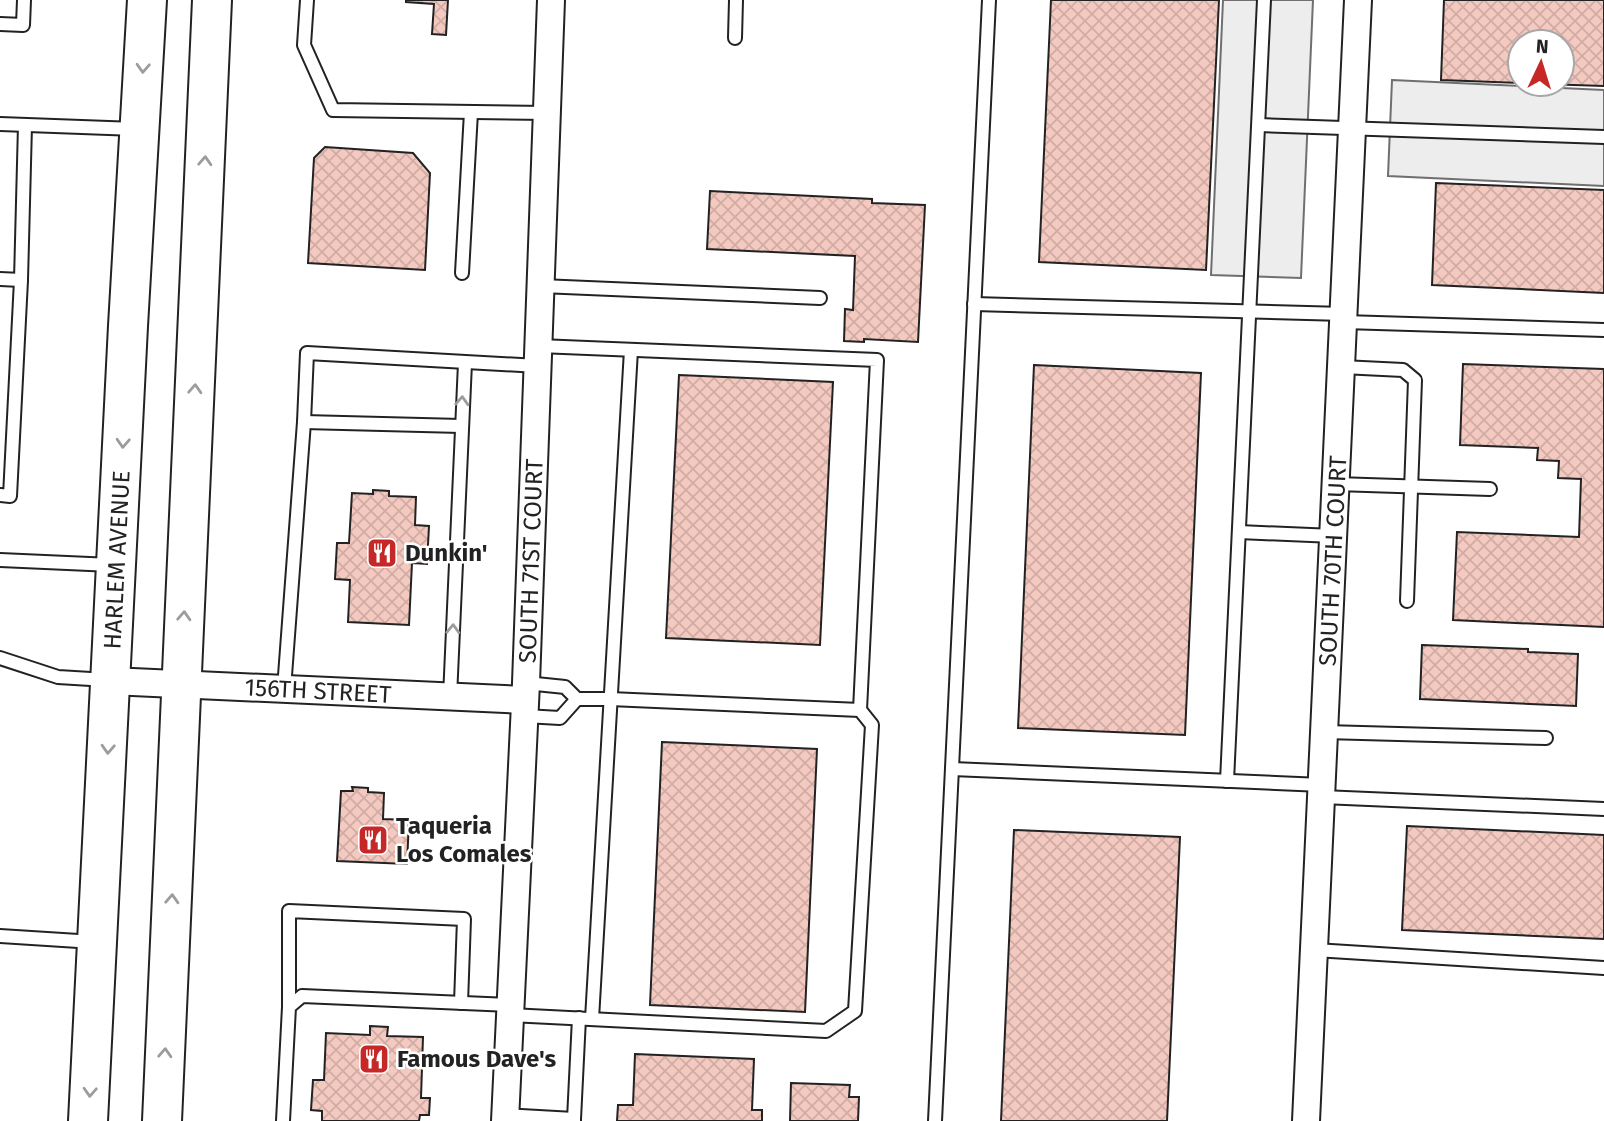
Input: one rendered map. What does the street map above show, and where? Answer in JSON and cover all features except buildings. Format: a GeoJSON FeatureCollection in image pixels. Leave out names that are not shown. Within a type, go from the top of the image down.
{"type":"FeatureCollection","features":[{"type":"Feature","properties":{"kind":"main road","name":"HARLEM AVENUE"},"geometry":{"type":"LineString","coordinates":[[88,1121],[147,0]]}},
{"type":"Feature","properties":{"kind":"main road"},"geometry":{"type":"LineString","coordinates":[[162,1121],[212,0]]}},
{"type":"Feature","properties":{"kind":"street","name":"SOUTH 71ST COURT"},"geometry":{"type":"LineString","coordinates":[[505,1118],[526,700],[551,0]]}},
{"type":"Feature","properties":{"kind":"street","name":"SOUTH 70TH COURT"},"geometry":{"type":"LineString","coordinates":[[1306,1121],[1358,0]]}},
{"type":"Feature","properties":{"kind":"street","name":"156TH STREET"},"geometry":{"type":"LineString","coordinates":[[111,681],[526,700]]}},
{"type":"Feature","properties":{"kind":"lane"},"geometry":{"type":"LineString","coordinates":[[0,24],[23,24],[23,0]]}},
{"type":"Feature","properties":{"kind":"lane"},"geometry":{"type":"LineString","coordinates":[[307,0],[304,45],[333,110],[547,113]]}},
{"type":"Feature","properties":{"kind":"lane"},"geometry":{"type":"LineString","coordinates":[[735,38],[736,0]]}},
{"type":"Feature","properties":{"kind":"lane"},"geometry":{"type":"LineString","coordinates":[[935,1121],[989,0]]}},
{"type":"Feature","properties":{"kind":"lane"},"geometry":{"type":"LineString","coordinates":[[1227,781],[1264,0]]}},
{"type":"Feature","properties":{"kind":"lane"},"geometry":{"type":"LineString","coordinates":[[462,274],[471,112]]}},
{"type":"Feature","properties":{"kind":"lane"},"geometry":{"type":"LineString","coordinates":[[0,124],[140,129]]}},
{"type":"Feature","properties":{"kind":"lane"},"geometry":{"type":"LineString","coordinates":[[0,495],[9,496],[21,280],[25,125]]}},
{"type":"Feature","properties":{"kind":"lane"},"geometry":{"type":"LineString","coordinates":[[1259,125],[1604,137]]}},
{"type":"Feature","properties":{"kind":"lane"},"geometry":{"type":"LineString","coordinates":[[0,279],[21,280]]}},
{"type":"Feature","properties":{"kind":"lane"},"geometry":{"type":"LineString","coordinates":[[541,286],[820,298]]}},
{"type":"Feature","properties":{"kind":"lane"},"geometry":{"type":"LineString","coordinates":[[974,304],[1251,312],[1604,330]]}},
{"type":"Feature","properties":{"kind":"lane"},"geometry":{"type":"LineString","coordinates":[[592,1019],[631,350]]}},
{"type":"Feature","properties":{"kind":"lane"},"geometry":{"type":"LineString","coordinates":[[284,689],[307,353],[465,363],[631,350],[877,360],[860,710],[872,725],[855,1011],[826,1031],[592,1019],[461,1003],[302,996],[289,1007]]}},
{"type":"Feature","properties":{"kind":"lane"},"geometry":{"type":"LineString","coordinates":[[450,697],[465,363]]}},
{"type":"Feature","properties":{"kind":"lane"},"geometry":{"type":"LineString","coordinates":[[1342,368],[1403,370],[1415,380],[1407,601]]}},
{"type":"Feature","properties":{"kind":"lane"},"geometry":{"type":"LineString","coordinates":[[304,422],[461,426]]}},
{"type":"Feature","properties":{"kind":"lane"},"geometry":{"type":"LineString","coordinates":[[1336,484],[1490,489]]}},
{"type":"Feature","properties":{"kind":"lane"},"geometry":{"type":"LineString","coordinates":[[1239,532],[1334,536]]}},
{"type":"Feature","properties":{"kind":"lane"},"geometry":{"type":"LineString","coordinates":[[0,560],[117,565]]}},
{"type":"Feature","properties":{"kind":"lane"},"geometry":{"type":"LineString","coordinates":[[0,658],[58,677],[111,681]]}},
{"type":"Feature","properties":{"kind":"lane"},"geometry":{"type":"LineString","coordinates":[[526,700],[565,687],[577,699],[860,710]]}},
{"type":"Feature","properties":{"kind":"lane"},"geometry":{"type":"LineString","coordinates":[[526,700],[560,718],[577,699]]}},
{"type":"Feature","properties":{"kind":"lane"},"geometry":{"type":"LineString","coordinates":[[1325,732],[1546,738]]}},
{"type":"Feature","properties":{"kind":"lane"},"geometry":{"type":"LineString","coordinates":[[952,769],[1227,781],[1322,791],[1604,809]]}},
{"type":"Feature","properties":{"kind":"lane"},"geometry":{"type":"LineString","coordinates":[[283,1121],[289,1007],[289,911],[464,919],[461,1003]]}},
{"type":"Feature","properties":{"kind":"lane"},"geometry":{"type":"LineString","coordinates":[[0,936],[97,942]]}},
{"type":"Feature","properties":{"kind":"lane"},"geometry":{"type":"LineString","coordinates":[[1315,950],[1604,968]]}},
{"type":"Feature","properties":{"kind":"lane"},"geometry":{"type":"LineString","coordinates":[[505,1118],[574,1120],[579,1018]]}},
{"type":"Feature","properties":{"kind":"shaded area"},"geometry":{"type":"Polygon","coordinates":[[[1223,0],[1313,0],[1301,278],[1211,275],[1223,0]]]}},
{"type":"Feature","properties":{"kind":"shaded area"},"geometry":{"type":"Polygon","coordinates":[[[1392,80],[1506,85],[1506,98],[1576,98],[1576,89],[1604,90],[1604,186],[1388,176],[1392,80]]]}},
{"type":"Feature","properties":{"kind":"place","name":"Dunkin'"},"geometry":{"type":"Point","coordinates":[382,553]}},
{"type":"Feature","properties":{"kind":"place","name":"Taqueria Los Comales"},"geometry":{"type":"Point","coordinates":[373,840]}},
{"type":"Feature","properties":{"kind":"place","name":"Famous Dave's"},"geometry":{"type":"Point","coordinates":[374,1059]}}]}
